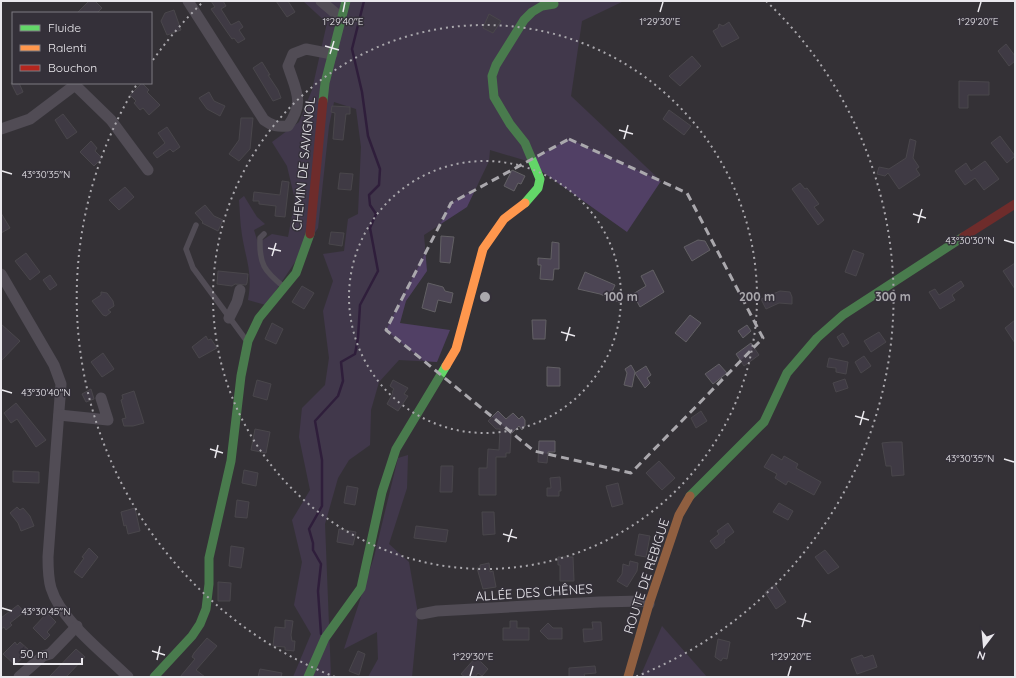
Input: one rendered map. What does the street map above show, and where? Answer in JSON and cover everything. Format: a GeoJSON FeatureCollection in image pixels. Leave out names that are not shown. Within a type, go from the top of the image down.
{"type":"FeatureCollection","features":[{"type":"Feature","properties":{"kind":"street"},"geometry":{"type":"LineString","coordinates":[[188,1],[264,120],[270,125],[278,127],[288,126],[296,114],[298,94],[288,66],[293,54],[306,49],[332,54]]}},
{"type":"Feature","properties":{"kind":"street"},"geometry":{"type":"LineString","coordinates":[[321,1],[341,18]]}},
{"type":"Feature","properties":{"kind":"street","name":"CHEMIN DE SAVIGNOL"},"geometry":{"type":"LineString","coordinates":[[154,677],[192,636],[200,624],[206,609],[209,584],[209,558],[231,461],[241,376],[248,341],[259,318],[296,273],[310,233],[325,83],[346,1]]}},
{"type":"Feature","properties":{"kind":"street"},"geometry":{"type":"LineString","coordinates":[[308,677],[325,638],[361,588],[382,492],[396,449],[456,349],[483,249],[492,234],[504,219],[530,198],[538,188],[540,179],[525,143],[510,124],[494,97],[492,76],[496,65],[524,20],[532,12],[542,6],[554,4]]}},
{"type":"Feature","properties":{"kind":"street"},"geometry":{"type":"LineString","coordinates":[[1,129],[30,118],[75,85],[110,120],[148,170]]}},
{"type":"Feature","properties":{"kind":"street","name":"ROUTE DE REBIGUE"},"geometry":{"type":"LineString","coordinates":[[628,677],[649,604],[679,515],[688,499],[706,479],[764,422],[787,373],[817,338],[843,315],[1015,204]]}},
{"type":"Feature","properties":{"kind":"street"},"geometry":{"type":"LineString","coordinates":[[1,274],[54,365],[61,384],[48,573],[51,589],[59,605],[77,626],[128,677]]}},
{"type":"Feature","properties":{"kind":"street"},"geometry":{"type":"LineString","coordinates":[[229,318],[237,302],[240,290]]}},
{"type":"Feature","properties":{"kind":"street"},"geometry":{"type":"LineString","coordinates":[[59,416],[108,420],[101,398]]}},
{"type":"Feature","properties":{"kind":"street","name":"ALLÉE DES CHÊNES"},"geometry":{"type":"LineString","coordinates":[[421,614],[437,611],[599,602],[643,601],[649,604]]}},
{"type":"Feature","properties":{"kind":"street"},"geometry":{"type":"LineString","coordinates":[[19,677],[43,656],[50,654],[77,626]]}},
{"type":"Feature","properties":{"kind":"lane"},"geometry":{"type":"LineString","coordinates":[[196,226],[186,249],[193,268],[229,318],[248,341]]}},
{"type":"Feature","properties":{"kind":"lane"},"geometry":{"type":"LineString","coordinates":[[264,234],[260,238],[259,257],[270,276],[284,287]]}},
{"type":"Feature","properties":{"kind":"highlighted area"},"geometry":{"type":"Polygon","coordinates":[[[569,139],[687,193],[763,338],[631,473],[534,451],[386,330],[451,203],[569,139]]]}},
{"type":"Feature","properties":{"kind":"shaded area"},"geometry":{"type":"Polygon","coordinates":[[[303,1],[624,1],[582,21],[571,96],[661,181],[627,232],[527,161],[490,150],[489,161],[467,207],[424,235],[427,271],[406,301],[400,323],[450,330],[437,362],[399,360],[379,382],[371,410],[370,445],[349,460],[338,478],[325,524],[331,677],[293,677],[311,634],[294,605],[302,562],[292,520],[310,490],[299,437],[302,408],[325,385],[329,358],[323,311],[333,281],[323,254],[344,251],[348,219],[358,214],[361,147],[356,109],[334,102],[329,126],[318,228],[266,305],[248,300],[250,282],[241,231],[239,200],[244,196],[257,217],[265,224],[254,230],[258,243],[272,234],[288,237],[295,200],[287,166],[272,142],[299,122],[312,90],[327,23],[303,1]]]}},
{"type":"Feature","properties":{"kind":"shaded area"},"geometry":{"type":"Polygon","coordinates":[[[408,455],[407,488],[389,544],[409,562],[418,614],[412,677],[368,677],[378,659],[377,632],[344,649],[374,557],[398,458],[408,455]]]}},
{"type":"Feature","properties":{"kind":"shaded area"},"geometry":{"type":"Polygon","coordinates":[[[662,626],[707,677],[640,677],[662,626]]]}},
{"type":"Feature","properties":{"kind":"building"},"geometry":{"type":"Polygon","coordinates":[[[89,1],[95,1],[102,8],[98,12],[78,12],[89,1]]]}},
{"type":"Feature","properties":{"kind":"building"},"geometry":{"type":"Polygon","coordinates":[[[211,1],[223,1],[226,6],[221,9],[231,25],[239,21],[243,27],[239,30],[245,39],[238,43],[234,38],[232,39],[211,9],[215,7],[211,1]]]}},
{"type":"Feature","properties":{"kind":"building"},"geometry":{"type":"Polygon","coordinates":[[[276,1],[288,1],[295,12],[287,17],[276,1]]]}},
{"type":"Feature","properties":{"kind":"building"},"geometry":{"type":"Polygon","coordinates":[[[174,10],[181,30],[167,35],[161,21],[165,13],[174,10]]]}},
{"type":"Feature","properties":{"kind":"building"},"geometry":{"type":"Polygon","coordinates":[[[489,14],[501,21],[493,33],[483,28],[489,14]]]}},
{"type":"Feature","properties":{"kind":"building"},"geometry":{"type":"Polygon","coordinates":[[[729,22],[739,38],[722,47],[713,31],[718,28],[719,24],[723,26],[729,22]]]}},
{"type":"Feature","properties":{"kind":"building"},"geometry":{"type":"Polygon","coordinates":[[[1006,44],[1015,56],[1015,61],[1009,66],[998,51],[1006,44]]]}},
{"type":"Feature","properties":{"kind":"building"},"geometry":{"type":"Polygon","coordinates":[[[692,56],[701,66],[680,86],[669,76],[692,56]]]}},
{"type":"Feature","properties":{"kind":"building"},"geometry":{"type":"Polygon","coordinates":[[[262,62],[281,98],[273,101],[253,68],[262,62]]]}},
{"type":"Feature","properties":{"kind":"building"},"geometry":{"type":"Polygon","coordinates":[[[959,81],[989,82],[989,95],[968,95],[968,108],[959,108],[959,81]]]}},
{"type":"Feature","properties":{"kind":"building"},"geometry":{"type":"Polygon","coordinates":[[[11,83],[19,84],[23,92],[17,95],[11,83]]]}},
{"type":"Feature","properties":{"kind":"building"},"geometry":{"type":"Polygon","coordinates":[[[141,84],[143,84],[149,90],[147,92],[160,105],[149,115],[143,108],[140,110],[134,103],[136,101],[130,95],[141,84]]]}},
{"type":"Feature","properties":{"kind":"building"},"geometry":{"type":"Polygon","coordinates":[[[209,92],[214,101],[225,106],[220,116],[207,109],[199,98],[209,92]]]}},
{"type":"Feature","properties":{"kind":"building"},"geometry":{"type":"Polygon","coordinates":[[[332,106],[350,107],[350,114],[346,114],[343,140],[333,139],[335,113],[331,112],[332,106]]]}},
{"type":"Feature","properties":{"kind":"building"},"geometry":{"type":"Polygon","coordinates":[[[669,110],[691,126],[684,135],[663,119],[669,110]]]}},
{"type":"Feature","properties":{"kind":"building"},"geometry":{"type":"Polygon","coordinates":[[[63,114],[77,132],[67,139],[55,120],[63,114]]]}},
{"type":"Feature","properties":{"kind":"building"},"geometry":{"type":"Polygon","coordinates":[[[241,118],[253,118],[250,149],[239,161],[229,154],[239,140],[241,118]]]}},
{"type":"Feature","properties":{"kind":"building"},"geometry":{"type":"Polygon","coordinates":[[[167,127],[180,147],[173,152],[170,149],[157,158],[153,153],[165,143],[158,133],[167,127]]]}},
{"type":"Feature","properties":{"kind":"building"},"geometry":{"type":"Polygon","coordinates":[[[1000,136],[1015,156],[1007,163],[991,143],[1000,136]]]}},
{"type":"Feature","properties":{"kind":"building"},"geometry":{"type":"Polygon","coordinates":[[[910,139],[916,141],[913,158],[919,167],[916,169],[920,175],[899,189],[888,173],[885,176],[877,174],[879,167],[889,169],[906,158],[910,139]]]}},
{"type":"Feature","properties":{"kind":"building"},"geometry":{"type":"Polygon","coordinates":[[[91,141],[97,148],[95,151],[102,158],[94,166],[80,152],[91,141]]]}},
{"type":"Feature","properties":{"kind":"building"},"geometry":{"type":"Polygon","coordinates":[[[985,161],[999,179],[984,190],[975,178],[965,185],[955,171],[966,163],[971,171],[985,161]]]}},
{"type":"Feature","properties":{"kind":"building"},"geometry":{"type":"Polygon","coordinates":[[[512,170],[525,176],[521,184],[518,183],[514,191],[504,186],[512,170]]]}},
{"type":"Feature","properties":{"kind":"building"},"geometry":{"type":"Polygon","coordinates":[[[340,173],[353,174],[351,190],[338,189],[340,173]]]}},
{"type":"Feature","properties":{"kind":"building"},"geometry":{"type":"Polygon","coordinates":[[[282,181],[289,182],[285,217],[275,216],[276,206],[259,204],[259,201],[253,201],[254,192],[280,195],[282,181]]]}},
{"type":"Feature","properties":{"kind":"building"},"geometry":{"type":"Polygon","coordinates":[[[800,183],[805,189],[807,188],[819,204],[814,207],[824,220],[818,225],[792,189],[800,183]]]}},
{"type":"Feature","properties":{"kind":"building"},"geometry":{"type":"Polygon","coordinates":[[[125,187],[134,197],[119,210],[109,200],[125,187]]]}},
{"type":"Feature","properties":{"kind":"building"},"geometry":{"type":"Polygon","coordinates":[[[205,205],[214,216],[223,220],[218,231],[202,223],[203,222],[195,213],[205,205]]]}},
{"type":"Feature","properties":{"kind":"building"},"geometry":{"type":"Polygon","coordinates":[[[1,213],[10,228],[1,233],[1,213]]]}},
{"type":"Feature","properties":{"kind":"building"},"geometry":{"type":"Polygon","coordinates":[[[331,232],[344,233],[342,246],[329,244],[331,232]]]}},
{"type":"Feature","properties":{"kind":"building"},"geometry":{"type":"Polygon","coordinates":[[[441,236],[454,237],[450,263],[440,262],[441,236]]]}},
{"type":"Feature","properties":{"kind":"building"},"geometry":{"type":"Polygon","coordinates":[[[698,240],[705,241],[710,250],[692,261],[684,247],[698,240]]]}},
{"type":"Feature","properties":{"kind":"building"},"geometry":{"type":"Polygon","coordinates":[[[552,242],[559,243],[559,269],[554,269],[553,280],[540,279],[541,265],[538,265],[538,258],[551,259],[552,242]]]}},
{"type":"Feature","properties":{"kind":"building"},"geometry":{"type":"Polygon","coordinates":[[[853,250],[864,254],[856,276],[845,272],[853,250]]]}},
{"type":"Feature","properties":{"kind":"building"},"geometry":{"type":"Polygon","coordinates":[[[26,253],[40,272],[30,280],[15,261],[26,253]]]}},
{"type":"Feature","properties":{"kind":"building"},"geometry":{"type":"Polygon","coordinates":[[[1015,263],[1015,289],[1003,271],[1015,263]]]}},
{"type":"Feature","properties":{"kind":"building"},"geometry":{"type":"Polygon","coordinates":[[[653,270],[664,292],[640,307],[633,294],[646,286],[641,276],[653,270]]]}},
{"type":"Feature","properties":{"kind":"building"},"geometry":{"type":"Polygon","coordinates":[[[218,271],[248,274],[247,283],[246,285],[235,284],[232,286],[217,284],[218,271]]]}},
{"type":"Feature","properties":{"kind":"building"},"geometry":{"type":"Polygon","coordinates":[[[585,272],[615,285],[611,294],[622,295],[621,303],[600,294],[578,289],[585,272]]]}},
{"type":"Feature","properties":{"kind":"building"},"geometry":{"type":"Polygon","coordinates":[[[50,275],[57,285],[50,290],[43,280],[50,275]]]}},
{"type":"Feature","properties":{"kind":"building"},"geometry":{"type":"Polygon","coordinates":[[[961,281],[964,286],[952,295],[955,300],[940,309],[929,292],[935,289],[939,295],[961,281]]]}},
{"type":"Feature","properties":{"kind":"building"},"geometry":{"type":"Polygon","coordinates":[[[428,283],[443,287],[445,291],[453,293],[451,303],[438,300],[435,312],[422,308],[428,283]]]}},
{"type":"Feature","properties":{"kind":"building"},"geometry":{"type":"Polygon","coordinates":[[[302,286],[314,293],[304,309],[292,302],[302,286]]]}},
{"type":"Feature","properties":{"kind":"building"},"geometry":{"type":"Polygon","coordinates":[[[780,291],[790,292],[792,304],[779,303],[766,309],[761,299],[780,291]]]}},
{"type":"Feature","properties":{"kind":"building"},"geometry":{"type":"Polygon","coordinates":[[[101,292],[107,293],[113,301],[114,306],[108,310],[111,312],[106,316],[103,315],[92,301],[101,295],[101,292]]]}},
{"type":"Feature","properties":{"kind":"building"},"geometry":{"type":"Polygon","coordinates":[[[690,315],[701,323],[686,342],[675,333],[690,315]]]}},
{"type":"Feature","properties":{"kind":"building"},"geometry":{"type":"Polygon","coordinates":[[[532,320],[546,320],[545,339],[533,339],[532,320]]]}},
{"type":"Feature","properties":{"kind":"building"},"geometry":{"type":"Polygon","coordinates":[[[1015,320],[1015,343],[1005,328],[1015,320]]]}},
{"type":"Feature","properties":{"kind":"building"},"geometry":{"type":"Polygon","coordinates":[[[272,323],[283,329],[276,344],[265,339],[272,323]]]}},
{"type":"Feature","properties":{"kind":"building"},"geometry":{"type":"Polygon","coordinates":[[[1,324],[20,341],[1,361],[1,324]]]}},
{"type":"Feature","properties":{"kind":"building"},"geometry":{"type":"Polygon","coordinates":[[[747,325],[751,331],[743,338],[738,331],[747,325]]]}},
{"type":"Feature","properties":{"kind":"building"},"geometry":{"type":"Polygon","coordinates":[[[879,332],[886,342],[871,352],[864,341],[879,332]]]}},
{"type":"Feature","properties":{"kind":"building"},"geometry":{"type":"Polygon","coordinates":[[[843,333],[849,343],[843,347],[837,337],[843,333]]]}},
{"type":"Feature","properties":{"kind":"building"},"geometry":{"type":"Polygon","coordinates":[[[206,336],[208,340],[211,339],[217,348],[199,358],[192,347],[206,336]]]}},
{"type":"Feature","properties":{"kind":"building"},"geometry":{"type":"Polygon","coordinates":[[[751,343],[759,355],[744,366],[736,354],[751,343]]]}},
{"type":"Feature","properties":{"kind":"building"},"geometry":{"type":"Polygon","coordinates":[[[103,353],[114,369],[102,377],[91,362],[103,353]]]}},
{"type":"Feature","properties":{"kind":"building"},"geometry":{"type":"Polygon","coordinates":[[[864,356],[871,366],[861,373],[855,362],[864,356]]]}},
{"type":"Feature","properties":{"kind":"building"},"geometry":{"type":"Polygon","coordinates":[[[829,358],[848,362],[846,374],[836,372],[836,368],[827,367],[829,358]]]}},
{"type":"Feature","properties":{"kind":"building"},"geometry":{"type":"Polygon","coordinates":[[[719,364],[727,373],[713,384],[705,374],[719,364]]]}},
{"type":"Feature","properties":{"kind":"building"},"geometry":{"type":"Polygon","coordinates":[[[631,365],[635,372],[632,387],[624,385],[627,373],[625,369],[631,365]]]}},
{"type":"Feature","properties":{"kind":"building"},"geometry":{"type":"Polygon","coordinates":[[[646,366],[651,375],[647,378],[650,383],[645,388],[635,373],[646,366]]]}},
{"type":"Feature","properties":{"kind":"building"},"geometry":{"type":"Polygon","coordinates":[[[547,367],[560,368],[560,386],[547,386],[547,367]]]}},
{"type":"Feature","properties":{"kind":"building"},"geometry":{"type":"Polygon","coordinates":[[[845,379],[848,388],[836,392],[833,383],[845,379]]]}},
{"type":"Feature","properties":{"kind":"building"},"geometry":{"type":"Polygon","coordinates":[[[257,380],[271,384],[267,400],[253,396],[257,380]]]}},
{"type":"Feature","properties":{"kind":"building"},"geometry":{"type":"Polygon","coordinates":[[[393,380],[408,388],[404,394],[408,396],[398,411],[387,404],[394,389],[390,386],[393,380]]]}},
{"type":"Feature","properties":{"kind":"building"},"geometry":{"type":"Polygon","coordinates":[[[91,389],[94,399],[86,402],[82,394],[91,389]]]}},
{"type":"Feature","properties":{"kind":"building"},"geometry":{"type":"Polygon","coordinates":[[[134,391],[144,423],[133,426],[124,426],[122,419],[126,418],[121,400],[123,399],[122,395],[134,391]]]}},
{"type":"Feature","properties":{"kind":"building"},"geometry":{"type":"Polygon","coordinates":[[[16,403],[46,440],[36,447],[17,419],[11,423],[4,413],[16,403]]]}},
{"type":"Feature","properties":{"kind":"building"},"geometry":{"type":"Polygon","coordinates":[[[498,411],[506,419],[513,413],[519,419],[522,416],[525,420],[525,426],[522,430],[519,426],[511,434],[510,453],[506,453],[506,457],[496,457],[496,495],[479,495],[479,468],[487,468],[488,449],[499,450],[500,429],[496,429],[488,421],[498,411]]]}},
{"type":"Feature","properties":{"kind":"building"},"geometry":{"type":"Polygon","coordinates":[[[701,411],[707,421],[696,428],[691,418],[701,411]]]}},
{"type":"Feature","properties":{"kind":"building"},"geometry":{"type":"Polygon","coordinates":[[[255,429],[270,432],[266,453],[251,450],[255,429]]]}},
{"type":"Feature","properties":{"kind":"building"},"geometry":{"type":"Polygon","coordinates":[[[539,441],[555,441],[555,452],[548,452],[547,463],[538,462],[539,441]]]}},
{"type":"Feature","properties":{"kind":"building"},"geometry":{"type":"Polygon","coordinates":[[[902,442],[904,475],[892,476],[891,466],[886,466],[882,443],[902,442]]]}},
{"type":"Feature","properties":{"kind":"building"},"geometry":{"type":"Polygon","coordinates":[[[772,454],[782,460],[784,456],[798,464],[796,468],[821,482],[814,495],[788,481],[786,485],[775,478],[777,474],[764,467],[772,454]]]}},
{"type":"Feature","properties":{"kind":"building"},"geometry":{"type":"Polygon","coordinates":[[[659,461],[675,478],[662,490],[646,473],[659,461]]]}},
{"type":"Feature","properties":{"kind":"building"},"geometry":{"type":"Polygon","coordinates":[[[441,466],[453,466],[452,492],[440,492],[441,466]]]}},
{"type":"Feature","properties":{"kind":"building"},"geometry":{"type":"Polygon","coordinates":[[[244,470],[258,473],[256,486],[242,483],[244,470]]]}},
{"type":"Feature","properties":{"kind":"building"},"geometry":{"type":"Polygon","coordinates":[[[13,471],[39,472],[39,483],[13,482],[13,471]]]}},
{"type":"Feature","properties":{"kind":"building"},"geometry":{"type":"Polygon","coordinates":[[[560,477],[561,491],[559,491],[559,496],[547,496],[547,488],[551,488],[550,478],[560,477]]]}},
{"type":"Feature","properties":{"kind":"building"},"geometry":{"type":"Polygon","coordinates":[[[618,483],[623,504],[612,507],[606,486],[618,483]]]}},
{"type":"Feature","properties":{"kind":"building"},"geometry":{"type":"Polygon","coordinates":[[[347,486],[358,488],[355,505],[344,503],[347,486]]]}},
{"type":"Feature","properties":{"kind":"building"},"geometry":{"type":"Polygon","coordinates":[[[237,500],[249,502],[247,518],[235,517],[237,500]]]}},
{"type":"Feature","properties":{"kind":"building"},"geometry":{"type":"Polygon","coordinates":[[[779,503],[793,511],[788,520],[773,512],[779,503]]]}},
{"type":"Feature","properties":{"kind":"building"},"geometry":{"type":"Polygon","coordinates":[[[17,507],[20,510],[23,508],[30,516],[34,526],[21,531],[18,523],[10,513],[17,507]]]}},
{"type":"Feature","properties":{"kind":"building"},"geometry":{"type":"Polygon","coordinates":[[[135,508],[140,531],[128,534],[126,525],[124,526],[121,512],[135,508]]]}},
{"type":"Feature","properties":{"kind":"building"},"geometry":{"type":"Polygon","coordinates":[[[482,512],[494,512],[495,534],[483,535],[482,512]]]}},
{"type":"Feature","properties":{"kind":"building"},"geometry":{"type":"Polygon","coordinates":[[[728,523],[734,532],[716,549],[710,541],[719,534],[717,531],[728,523]]]}},
{"type":"Feature","properties":{"kind":"building"},"geometry":{"type":"Polygon","coordinates":[[[416,526],[448,530],[446,542],[414,538],[416,526]]]}},
{"type":"Feature","properties":{"kind":"building"},"geometry":{"type":"Polygon","coordinates":[[[339,529],[356,532],[353,545],[337,542],[339,529]]]}},
{"type":"Feature","properties":{"kind":"building"},"geometry":{"type":"Polygon","coordinates":[[[639,534],[650,536],[646,557],[635,555],[639,534]]]}},
{"type":"Feature","properties":{"kind":"building"},"geometry":{"type":"Polygon","coordinates":[[[231,546],[244,548],[241,568],[229,566],[231,546]]]}},
{"type":"Feature","properties":{"kind":"building"},"geometry":{"type":"Polygon","coordinates":[[[89,548],[98,557],[82,578],[74,572],[89,548]]]}},
{"type":"Feature","properties":{"kind":"building"},"geometry":{"type":"Polygon","coordinates":[[[825,550],[839,567],[828,574],[815,557],[825,550]]]}},
{"type":"Feature","properties":{"kind":"building"},"geometry":{"type":"Polygon","coordinates":[[[558,557],[573,557],[574,581],[560,581],[560,565],[558,565],[558,557]]]}},
{"type":"Feature","properties":{"kind":"building"},"geometry":{"type":"Polygon","coordinates":[[[630,561],[638,563],[637,571],[627,587],[617,581],[622,574],[623,564],[629,566],[630,561]]]}},
{"type":"Feature","properties":{"kind":"building"},"geometry":{"type":"Polygon","coordinates":[[[489,563],[490,572],[493,571],[496,587],[483,589],[477,568],[480,568],[480,565],[489,563]]]}},
{"type":"Feature","properties":{"kind":"building"},"geometry":{"type":"Polygon","coordinates":[[[218,582],[231,583],[230,601],[218,601],[218,582]]]}},
{"type":"Feature","properties":{"kind":"building"},"geometry":{"type":"Polygon","coordinates":[[[775,585],[786,602],[776,609],[765,592],[775,585]]]}},
{"type":"Feature","properties":{"kind":"building"},"geometry":{"type":"Polygon","coordinates":[[[18,605],[24,612],[10,623],[12,625],[6,630],[4,627],[1,629],[1,618],[18,605]]]}},
{"type":"Feature","properties":{"kind":"building"},"geometry":{"type":"Polygon","coordinates":[[[47,613],[56,622],[47,632],[50,635],[45,640],[33,628],[47,613]]]}},
{"type":"Feature","properties":{"kind":"building"},"geometry":{"type":"Polygon","coordinates":[[[285,620],[293,621],[291,635],[292,641],[295,641],[294,651],[285,650],[285,647],[273,646],[275,627],[285,628],[285,620]]]}},
{"type":"Feature","properties":{"kind":"building"},"geometry":{"type":"Polygon","coordinates":[[[510,621],[517,621],[517,628],[529,628],[529,640],[503,640],[503,628],[510,628],[510,621]]]}},
{"type":"Feature","properties":{"kind":"building"},"geometry":{"type":"Polygon","coordinates":[[[592,622],[601,622],[602,640],[584,642],[583,629],[593,629],[592,622]]]}},
{"type":"Feature","properties":{"kind":"building"},"geometry":{"type":"Polygon","coordinates":[[[548,623],[553,628],[562,628],[562,639],[548,639],[540,631],[548,623]]]}},
{"type":"Feature","properties":{"kind":"building"},"geometry":{"type":"Polygon","coordinates":[[[207,638],[217,646],[196,670],[205,677],[180,677],[195,659],[192,657],[194,653],[207,638]]]}},
{"type":"Feature","properties":{"kind":"building"},"geometry":{"type":"Polygon","coordinates":[[[718,639],[730,642],[727,659],[723,658],[721,661],[715,657],[718,639]]]}},
{"type":"Feature","properties":{"kind":"building"},"geometry":{"type":"Polygon","coordinates":[[[15,642],[17,645],[20,642],[30,651],[15,665],[3,654],[15,642]]]}},
{"type":"Feature","properties":{"kind":"building"},"geometry":{"type":"Polygon","coordinates":[[[76,649],[85,657],[66,677],[49,677],[76,649]]]}},
{"type":"Feature","properties":{"kind":"building"},"geometry":{"type":"Polygon","coordinates":[[[358,651],[365,654],[359,675],[349,671],[358,651]]]}},
{"type":"Feature","properties":{"kind":"building"},"geometry":{"type":"Polygon","coordinates":[[[862,655],[864,658],[873,655],[877,667],[857,674],[851,659],[862,655]]]}},
{"type":"Feature","properties":{"kind":"building"},"geometry":{"type":"Polygon","coordinates":[[[476,657],[488,669],[482,676],[478,673],[475,677],[465,677],[461,674],[476,657]]]}},
{"type":"Feature","properties":{"kind":"building"},"geometry":{"type":"Polygon","coordinates":[[[595,666],[596,673],[584,674],[585,677],[569,677],[569,668],[595,666]]]}},
{"type":"Feature","properties":{"kind":"building"},"geometry":{"type":"Polygon","coordinates":[[[260,669],[282,673],[281,677],[258,677],[260,669]]]}},
{"type":"Feature","properties":{"kind":"waterway"},"geometry":{"type":"LineString","coordinates":[[321,634],[318,591],[321,564],[313,550],[313,543],[309,529],[322,506],[322,460],[315,421],[338,396],[343,381],[341,362],[355,354],[358,338],[360,305],[378,271],[370,228],[376,214],[370,205],[369,195],[379,185],[380,169],[368,136],[362,92],[352,49],[364,1]]}},
{"type":"Feature","properties":{"kind":"traffic: fast"},"geometry":{"type":"LineString","coordinates":[[323,101],[325,83],[346,1]]}},
{"type":"Feature","properties":{"kind":"traffic: fast"},"geometry":{"type":"LineString","coordinates":[[525,203],[538,188],[540,179],[525,143],[510,124],[494,97],[492,76],[496,65],[524,20],[532,12],[542,6],[554,4]]}},
{"type":"Feature","properties":{"kind":"traffic: fast"},"geometry":{"type":"LineString","coordinates":[[154,677],[192,636],[200,624],[206,609],[209,584],[209,558],[231,461],[241,376],[248,341],[259,318],[296,273],[310,234]]}},
{"type":"Feature","properties":{"kind":"traffic: fast"},"geometry":{"type":"LineString","coordinates":[[690,496],[764,422],[787,373],[817,338],[843,315],[963,237]]}},
{"type":"Feature","properties":{"kind":"traffic: fast"},"geometry":{"type":"LineString","coordinates":[[308,677],[325,638],[361,588],[382,492],[396,449],[446,366]]}},
{"type":"Feature","properties":{"kind":"traffic: slow"},"geometry":{"type":"LineString","coordinates":[[446,366],[456,349],[483,249],[504,219],[525,203]]}},
{"type":"Feature","properties":{"kind":"traffic: slow"},"geometry":{"type":"LineString","coordinates":[[628,677],[649,604],[679,515],[690,496]]}},
{"type":"Feature","properties":{"kind":"traffic: jam"},"geometry":{"type":"LineString","coordinates":[[310,234],[323,101]]}},
{"type":"Feature","properties":{"kind":"traffic: jam"},"geometry":{"type":"LineString","coordinates":[[963,237],[1015,204]]}}]}
